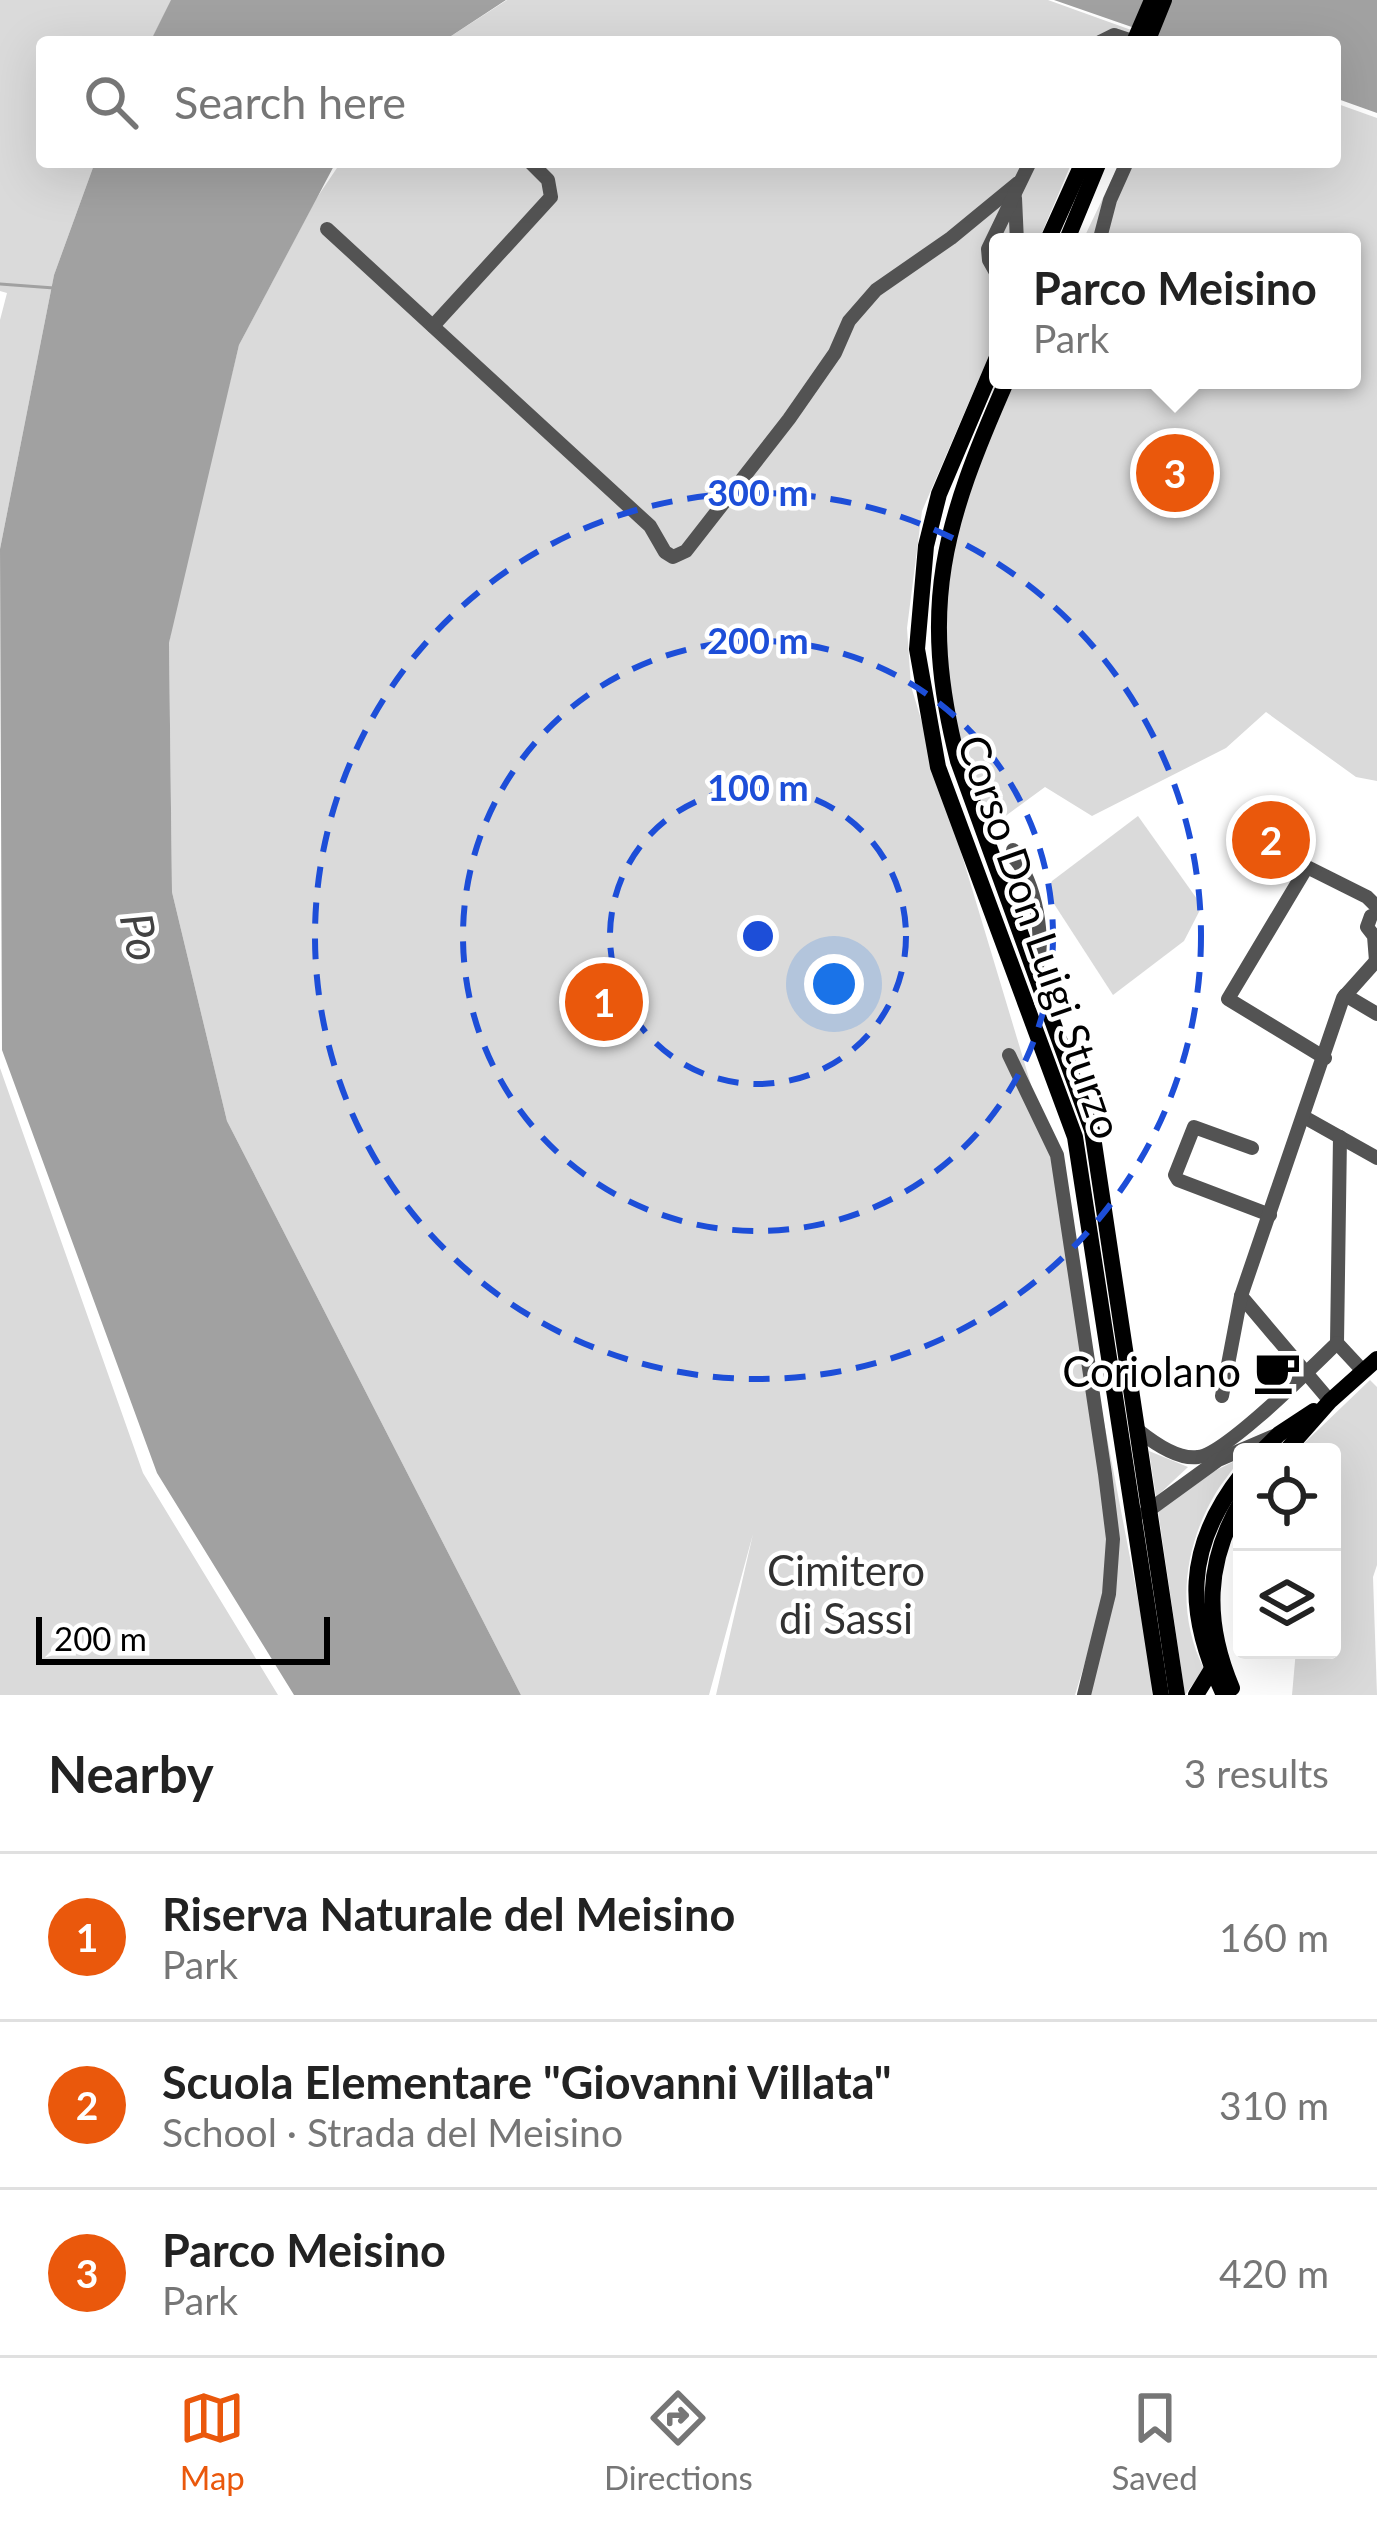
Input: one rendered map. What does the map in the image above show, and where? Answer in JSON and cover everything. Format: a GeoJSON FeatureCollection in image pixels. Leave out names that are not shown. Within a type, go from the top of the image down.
{"type":"FeatureCollection","features":[{"type":"Feature","properties":{"kind":"main road"},"geometry":{"type":"LineString","coordinates":[[1137,36],[1152,0]]}},
{"type":"Feature","properties":{"kind":"main road"},"geometry":{"type":"LineString","coordinates":[[1150,36],[1164,0]]}},
{"type":"Feature","properties":{"kind":"main road"},"geometry":{"type":"LineString","coordinates":[[1052,233],[1081,168]]}},
{"type":"Feature","properties":{"kind":"main road"},"geometry":{"type":"LineString","coordinates":[[1070,233],[1097,168]]}},
{"type":"Feature","properties":{"kind":"main road","name":"Corso Don Luigi Sturzo"},"geometry":{"type":"LineString","coordinates":[[989,376],[939,494],[926,547],[917,649],[938,766],[1075,1137],[1161,1695]]}},
{"type":"Feature","properties":{"kind":"main road","name":"Corso Don Luigi Sturzo"},"geometry":{"type":"LineString","coordinates":[[1003,389],[948,531],[938,647],[943,701],[958,761],[1093,1130],[1178,1695]]}},
{"type":"Feature","properties":{"kind":"main road"},"geometry":{"type":"LineString","coordinates":[[1282,1443],[1370,1365]]}},
{"type":"Feature","properties":{"kind":"main road"},"geometry":{"type":"LineString","coordinates":[[1224,1695],[1197,1622],[1197,1571],[1212,1522],[1233,1488]]}},
{"type":"Feature","properties":{"kind":"main road"},"geometry":{"type":"LineString","coordinates":[[1233,1518],[1222,1539],[1211,1586],[1218,1652],[1235,1695]]}},
{"type":"Feature","properties":{"kind":"main road"},"geometry":{"type":"LineString","coordinates":[[1196,1695],[1218,1652]]}},
{"type":"Feature","properties":{"kind":"street"},"geometry":{"type":"LineString","coordinates":[[433,326],[550,197],[548,181],[536,168]]}},
{"type":"Feature","properties":{"kind":"street"},"geometry":{"type":"LineString","coordinates":[[996,233],[1027,168]]}},
{"type":"Feature","properties":{"kind":"street"},"geometry":{"type":"LineString","coordinates":[[1101,233],[1109,200],[1124,168]]}},
{"type":"Feature","properties":{"kind":"street"},"geometry":{"type":"LineString","coordinates":[[327,230],[650,526],[665,552],[679,556],[797,409],[835,353],[850,321],[876,290],[1017,188]]}},
{"type":"Feature","properties":{"kind":"street"},"geometry":{"type":"LineString","coordinates":[[1017,188],[1017,233]]}},
{"type":"Feature","properties":{"kind":"street"},"geometry":{"type":"LineString","coordinates":[[1013,850],[1013,857],[1027,870],[1042,937],[1042,956],[1035,973]]}},
{"type":"Feature","properties":{"kind":"street"},"geometry":{"type":"LineString","coordinates":[[1222,1396],[1241,1297],[1325,1058],[1345,995],[1377,960],[1376,937],[1367,927],[1375,906],[1307,867],[1228,999],[1325,1058]]}},
{"type":"Feature","properties":{"kind":"street"},"geometry":{"type":"LineString","coordinates":[[1030,880],[1046,874]]}},
{"type":"Feature","properties":{"kind":"street"},"geometry":{"type":"LineString","coordinates":[[1345,995],[1377,1014]]}},
{"type":"Feature","properties":{"kind":"street"},"geometry":{"type":"LineString","coordinates":[[1009,1055],[1058,1155],[1106,1474],[1113,1539],[1109,1594],[1084,1695]]}},
{"type":"Feature","properties":{"kind":"street"},"geometry":{"type":"LineString","coordinates":[[1304,1117],[1377,1158]]}},
{"type":"Feature","properties":{"kind":"street"},"geometry":{"type":"LineString","coordinates":[[1252,1148],[1194,1127],[1175,1175],[1270,1215]]}},
{"type":"Feature","properties":{"kind":"street"},"geometry":{"type":"LineString","coordinates":[[1136,1522],[1337,1343],[1340,1137]]}},
{"type":"Feature","properties":{"kind":"street"},"geometry":{"type":"LineString","coordinates":[[1241,1297],[1330,1401]]}},
{"type":"Feature","properties":{"kind":"street"},"geometry":{"type":"LineString","coordinates":[[1337,1343],[1370,1365]]}},
{"type":"Feature","properties":{"kind":"street"},"geometry":{"type":"LineString","coordinates":[[1139,1431],[1159,1446],[1203,1458],[1233,1452]]}},
{"type":"Feature","properties":{"kind":"green space"},"geometry":{"type":"Polygon","coordinates":[[[0,0],[172,0],[153,36],[36,36],[36,168],[93,168],[54,275],[0,549],[0,320],[7,293],[0,291],[0,0]]]}},
{"type":"Feature","properties":{"kind":"green space"},"geometry":{"type":"Polygon","coordinates":[[[507,0],[1048,0],[1134,31],[1132,36],[451,36],[507,0]]]}},
{"type":"Feature","properties":{"kind":"green space"},"geometry":{"type":"Polygon","coordinates":[[[1341,105],[1377,118],[1377,781],[1356,777],[1266,712],[1226,748],[1092,816],[1045,787],[992,826],[970,780],[947,682],[946,582],[964,493],[1012,389],[1361,389],[1361,233],[1086,233],[1117,168],[1341,168],[1341,105]]]}},
{"type":"Feature","properties":{"kind":"green space","name":"Cimitero di Sassi"},"geometry":{"type":"Polygon","coordinates":[[[337,168],[1069,168],[1042,233],[989,233],[989,356],[922,511],[907,628],[911,686],[1054,1161],[1150,1662],[1152,1695],[1086,1695],[1106,1593],[1075,1695],[716,1695],[753,1534],[709,1695],[521,1695],[227,1121],[172,892],[169,643],[178,592],[239,345],[337,168]]]}},
{"type":"Feature","properties":{"kind":"green space"},"geometry":{"type":"Polygon","coordinates":[[[1138,816],[1202,906],[1184,941],[1113,995],[1047,893],[1052,881],[1138,816]]]}},
{"type":"Feature","properties":{"kind":"green space"},"geometry":{"type":"Polygon","coordinates":[[[0,1068],[143,1473],[278,1695],[0,1695],[0,1068]]]}},
{"type":"Feature","properties":{"kind":"green space"},"geometry":{"type":"Polygon","coordinates":[[[1370,1380],[1377,1387],[1377,1565],[1373,1577],[1377,1695],[1292,1695],[1295,1659],[1341,1659],[1341,1443],[1304,1443],[1370,1380]]]}},
{"type":"Feature","properties":{"kind":"green space"},"geometry":{"type":"Polygon","coordinates":[[[1149,1451],[1188,1467],[1156,1497],[1149,1451]]]}},
{"type":"Feature","properties":{"kind":"green space"},"geometry":{"type":"Polygon","coordinates":[[[1233,1462],[1204,1517],[1190,1560],[1189,1626],[1204,1669],[1185,1695],[1158,1511],[1196,1480],[1233,1462]]]}},
{"type":"Feature","properties":{"kind":"water"},"geometry":{"type":"Polygon","coordinates":[[[171,0],[506,0],[451,36],[153,36],[171,0]]]}},
{"type":"Feature","properties":{"kind":"water"},"geometry":{"type":"Polygon","coordinates":[[[1054,0],[1377,0],[1377,113],[1341,100],[1341,36],[1158,36],[1054,0]]]}},
{"type":"Feature","properties":{"kind":"water","name":"Po"},"geometry":{"type":"Polygon","coordinates":[[[93,168],[333,168],[239,345],[169,643],[172,892],[227,1121],[521,1695],[294,1695],[157,1473],[2,1050],[0,549],[54,275],[93,168]]]}},
{"type":"Feature","properties":{"kind":"waterway"},"geometry":{"type":"LineString","coordinates":[[0,284],[54,288]]}},
{"type":"Feature","properties":{"kind":"place","name":"Parco Meisino"},"geometry":{"type":"Point","coordinates":[1175,473]}},
{"type":"Feature","properties":{"kind":"place","name":"Scuola Elementare \"Giovanni Villata\""},"geometry":{"type":"Point","coordinates":[1271,840]}},
{"type":"Feature","properties":{"kind":"place","name":"Riserva Naturale del Meisino"},"geometry":{"type":"Point","coordinates":[604,1002]}},
{"type":"Feature","properties":{"kind":"place","name":"Coriolano"},"geometry":{"type":"Point","coordinates":[1277,1372]}}]}
